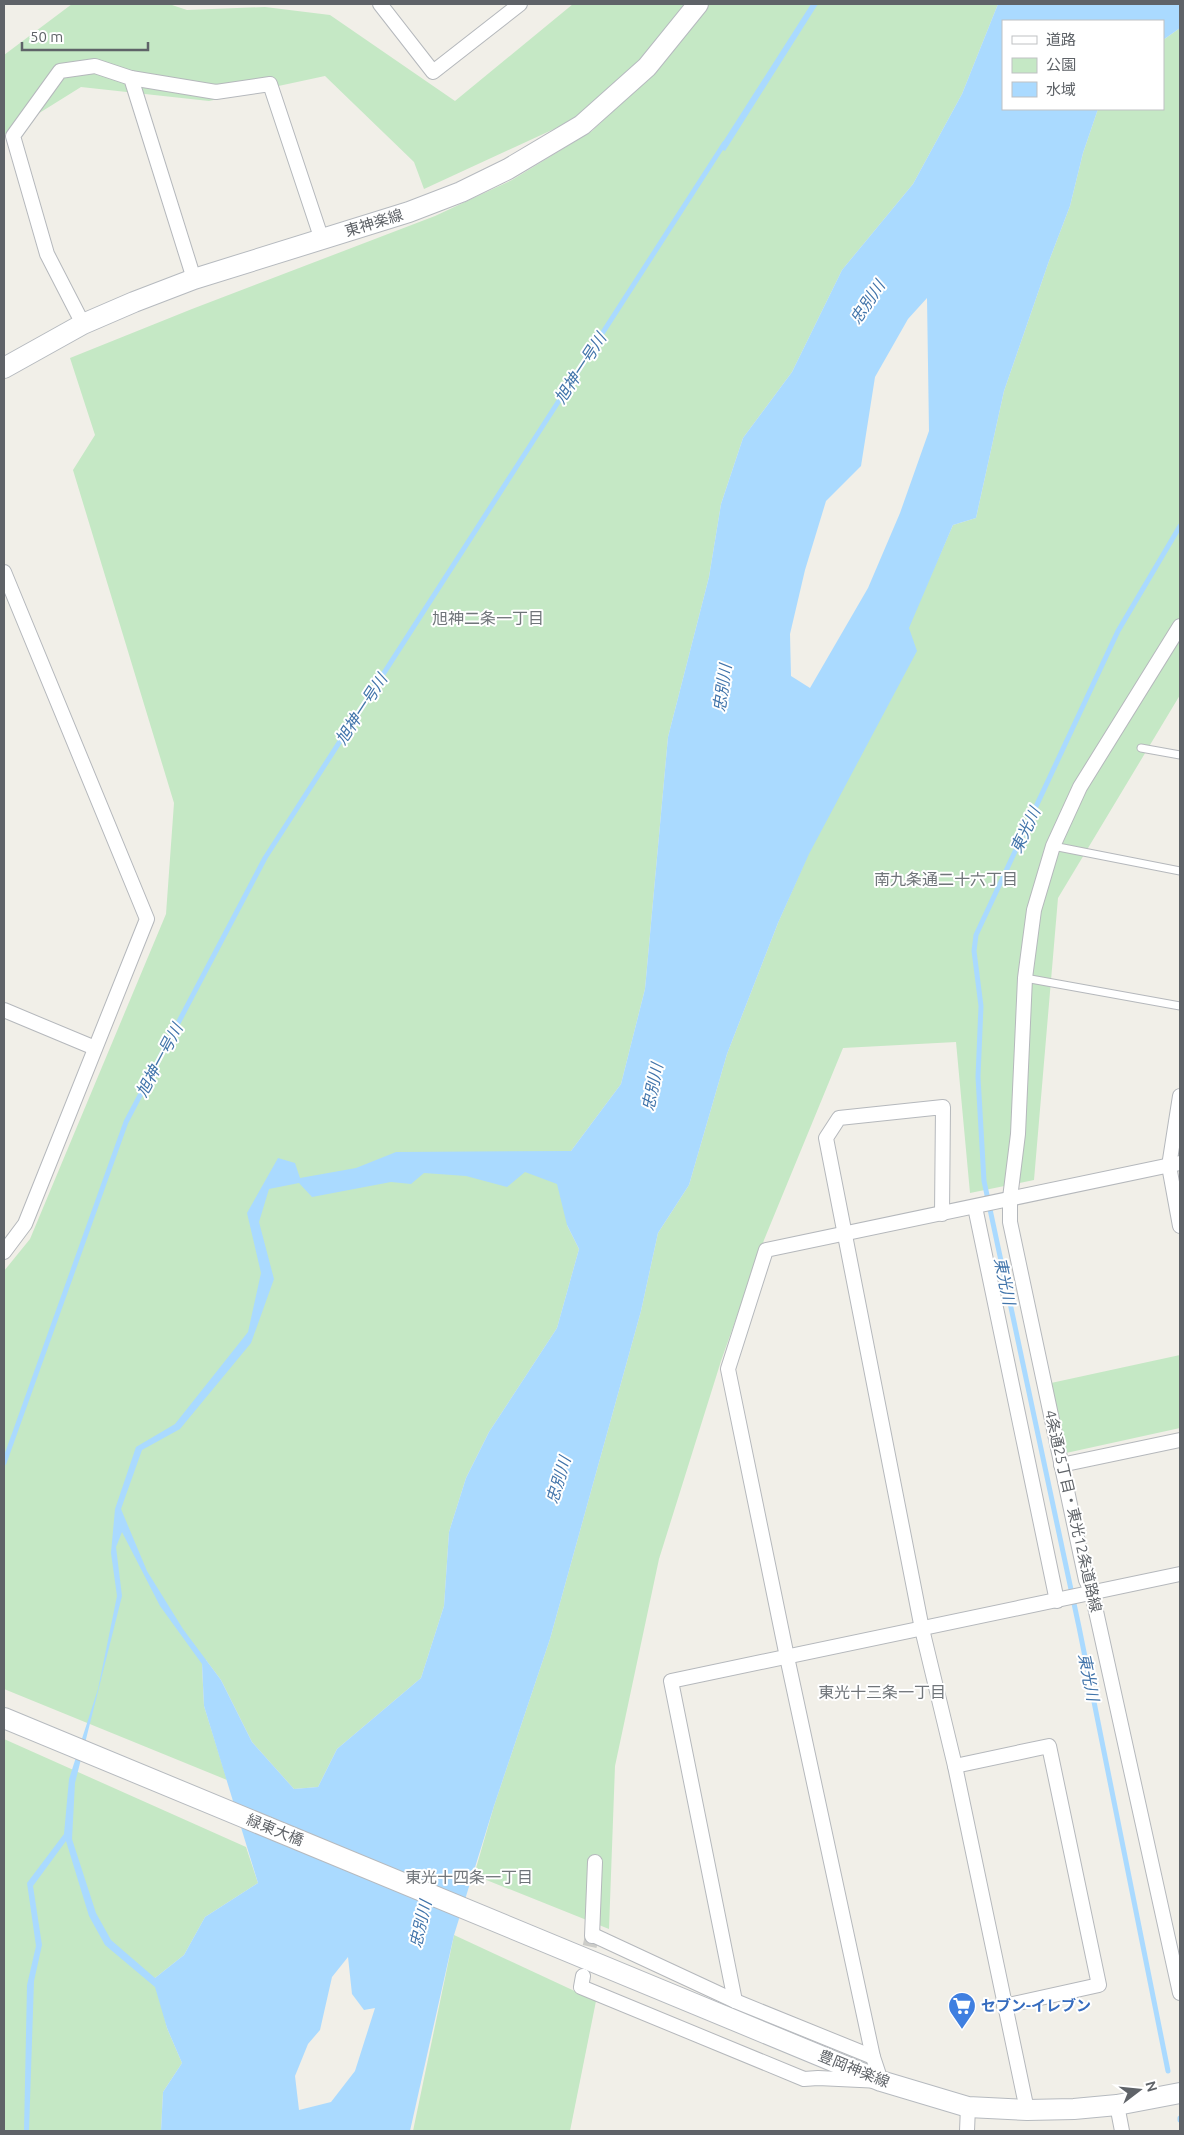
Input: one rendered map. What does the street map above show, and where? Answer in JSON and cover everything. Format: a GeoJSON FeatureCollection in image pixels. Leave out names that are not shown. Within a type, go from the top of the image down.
{"type":"FeatureCollection","features":[{"type":"Feature","properties":{"kind":"main road","name":"東神楽線"},"geometry":{"type":"LineString","coordinates":[[4,368],[83,324],[134,302],[194,279],[409,212],[461,192],[508,169],[582,125],[646,66],[698,4]]}},
{"type":"Feature","properties":{"kind":"main road","name":"緑東大橋"},"geometry":{"type":"LineString","coordinates":[[4,1718],[546,1942]]}},
{"type":"Feature","properties":{"kind":"main road","name":"豊岡神楽線"},"geometry":{"type":"LineString","coordinates":[[546,1942],[881,2081],[968,2107],[1027,2110],[1074,2109],[1117,2105],[1180,2093]]}},
{"type":"Feature","properties":{"kind":"street"},"geometry":{"type":"LineString","coordinates":[[380,4],[433,72],[520,4]]}},
{"type":"Feature","properties":{"kind":"street"},"geometry":{"type":"LineString","coordinates":[[83,324],[47,254],[13,136],[60,71],[95,66],[131,78],[216,92],[270,84],[322,240]]}},
{"type":"Feature","properties":{"kind":"street"},"geometry":{"type":"LineString","coordinates":[[131,78],[194,279]]}},
{"type":"Feature","properties":{"kind":"street"},"geometry":{"type":"LineString","coordinates":[[4,572],[147,919],[25,1224],[4,1252]]}},
{"type":"Feature","properties":{"kind":"street","name":"4条通25丁目・東光12条道路線"},"geometry":{"type":"LineString","coordinates":[[1180,626],[1080,787],[1053,846],[1034,910],[1025,978],[1018,1134],[1004,1200],[1086,1580],[1086,1594],[1180,1993]]}},
{"type":"Feature","properties":{"kind":"street"},"geometry":{"type":"LineString","coordinates":[[4,1010],[95,1048]]}},
{"type":"Feature","properties":{"kind":"street"},"geometry":{"type":"LineString","coordinates":[[1180,1096],[1174,1164],[1180,1226]]}},
{"type":"Feature","properties":{"kind":"street"},"geometry":{"type":"LineString","coordinates":[[942,1214],[943,1108],[839,1118],[826,1138],[844,1234],[922,1629],[954,1766],[1027,2110]]}},
{"type":"Feature","properties":{"kind":"street"},"geometry":{"type":"LineString","coordinates":[[583,1976],[580,1987],[804,2079],[881,2081],[873,2057],[787,1657],[728,1369],[766,1250],[978,1207],[1174,1164]]}},
{"type":"Feature","properties":{"kind":"street"},"geometry":{"type":"LineString","coordinates":[[978,1207],[1061,1600]]}},
{"type":"Feature","properties":{"kind":"street"},"geometry":{"type":"LineString","coordinates":[[1061,1464],[1180,1440]]}},
{"type":"Feature","properties":{"kind":"street"},"geometry":{"type":"LineString","coordinates":[[735,2002],[671,1681],[1180,1574]]}},
{"type":"Feature","properties":{"kind":"street"},"geometry":{"type":"LineString","coordinates":[[954,1766],[1049,1746],[1099,1985],[1004,2006]]}},
{"type":"Feature","properties":{"kind":"street"},"geometry":{"type":"LineString","coordinates":[[595,1862],[592,1936],[735,2002],[873,2057]]}},
{"type":"Feature","properties":{"kind":"street"},"geometry":{"type":"LineString","coordinates":[[1117,2105],[1122,2131]]}},
{"type":"Feature","properties":{"kind":"street"},"geometry":{"type":"LineString","coordinates":[[967,2131],[968,2107]]}},
{"type":"Feature","properties":{"kind":"lane"},"geometry":{"type":"LineString","coordinates":[[1141,748],[1180,755]]}},
{"type":"Feature","properties":{"kind":"lane"},"geometry":{"type":"LineString","coordinates":[[1053,846],[1180,871]]}},
{"type":"Feature","properties":{"kind":"lane"},"geometry":{"type":"LineString","coordinates":[[1025,978],[1180,1006]]}},
{"type":"Feature","properties":{"kind":"green space"},"geometry":{"type":"Polygon","coordinates":[[[72,4],[169,4],[187,10],[265,7],[330,15],[455,101],[573,4],[685,4],[640,60],[578,118],[424,189],[414,162],[325,76],[209,101],[81,87],[4,135],[4,55],[72,4]]]}},
{"type":"Feature","properties":{"kind":"green space"},"geometry":{"type":"Polygon","coordinates":[[[708,4],[998,4],[962,94],[913,184],[842,270],[792,372],[743,438],[721,504],[709,577],[668,737],[645,989],[621,1084],[571,1151],[567,1225],[579,1249],[557,1328],[489,1432],[466,1478],[449,1532],[444,1606],[421,1678],[337,1749],[318,1787],[294,1789],[252,1742],[221,1680],[206,1660],[202,1665],[204,1706],[227,1780],[4,1689],[4,1271],[30,1239],[166,914],[174,803],[73,470],[95,435],[70,358],[435,216],[512,180],[592,131],[658,69],[708,4]]]}},
{"type":"Feature","properties":{"kind":"green space"},"geometry":{"type":"Polygon","coordinates":[[[1180,28],[1180,695],[1058,898],[1034,1180],[970,1193],[956,1042],[843,1048],[764,1240],[721,1361],[659,1559],[615,1766],[609,1929],[474,1875],[494,1806],[550,1639],[641,1311],[658,1233],[689,1185],[727,1054],[778,923],[953,525],[976,518],[1004,391],[1070,206],[1083,153],[1098,110],[1164,110],[1164,39],[1180,28]]]}},
{"type":"Feature","properties":{"kind":"green space"},"geometry":{"type":"Polygon","coordinates":[[[1180,1355],[1180,1428],[1066,1453],[1051,1383],[1180,1355]]]}},
{"type":"Feature","properties":{"kind":"green space"},"geometry":{"type":"Polygon","coordinates":[[[4,1739],[246,1847],[258,1883],[205,1917],[184,1955],[155,1978],[167,2028],[182,2063],[163,2092],[161,2131],[4,2131],[4,1739]]]}},
{"type":"Feature","properties":{"kind":"green space"},"geometry":{"type":"Polygon","coordinates":[[[454,1935],[596,2001],[570,2131],[413,2131],[454,1935]]]}},
{"type":"Feature","properties":{"kind":"water"},"geometry":{"type":"Polygon","coordinates":[[[811,4],[818,4],[725,151],[719,148],[811,4]]]}},
{"type":"Feature","properties":{"kind":"water","name":"忠別川"},"geometry":{"type":"Polygon","coordinates":[[[998,4],[1180,4],[1180,28],[1164,39],[1164,20],[1002,20],[1002,110],[1098,110],[1083,153],[1070,206],[1004,391],[976,518],[953,525],[909,628],[917,651],[809,854],[778,923],[727,1054],[689,1185],[658,1233],[641,1311],[550,1639],[494,1806],[454,1935],[410,2131],[161,2131],[163,2092],[182,2063],[167,2028],[155,1987],[105,1945],[89,1916],[66,1841],[33,1886],[42,1945],[34,1981],[29,2131],[24,2131],[27,1985],[36,1946],[27,1883],[64,1834],[69,1779],[98,1689],[117,1596],[111,1553],[115,1509],[136,1447],[175,1424],[248,1332],[261,1273],[247,1213],[278,1158],[295,1163],[300,1178],[356,1168],[396,1152],[571,1151],[621,1084],[645,989],[668,737],[709,577],[721,504],[743,438],[792,372],[842,270],[913,184],[962,94],[998,4]],[[927,298],[908,319],[875,377],[861,466],[826,501],[805,570],[790,634],[791,676],[810,688],[868,588],[900,513],[929,431],[927,298]],[[525,1172],[507,1187],[466,1176],[424,1173],[411,1184],[391,1182],[312,1197],[299,1183],[269,1189],[259,1222],[274,1279],[251,1343],[180,1429],[142,1450],[121,1509],[147,1571],[183,1629],[221,1680],[252,1742],[294,1789],[318,1787],[337,1749],[421,1678],[444,1606],[449,1532],[466,1478],[489,1432],[557,1328],[579,1249],[567,1225],[557,1184],[525,1172]],[[122,1532],[116,1547],[122,1596],[75,1783],[72,1839],[96,1913],[111,1940],[155,1978],[184,1955],[205,1917],[258,1883],[204,1706],[202,1664],[160,1606],[122,1532]],[[348,1957],[332,1977],[320,2030],[308,2044],[295,2076],[299,2110],[331,2102],[355,2071],[375,2008],[364,2010],[352,1994],[348,1957]]]}},
{"type":"Feature","properties":{"kind":"waterway","name":"旭神一号川"},"geometry":{"type":"LineString","coordinates":[[4,1463],[126,1122],[265,858],[724,144]]}},
{"type":"Feature","properties":{"kind":"waterway","name":"東光川"},"geometry":{"type":"LineString","coordinates":[[1168,2071],[1079,1627],[984,1181],[978,1077],[981,1006],[974,951],[976,935],[1118,631],[1180,526]]}},
{"type":"Feature","properties":{"kind":"tunnel"},"geometry":{"type":"LineString","coordinates":[[585,1967],[592,1936]]}},
{"type":"Feature","properties":{"kind":"place","name":"セブン-イレブン"},"geometry":{"type":"Point","coordinates":[962,2030]}},
{"type":"Feature","properties":{"kind":"district","name":"旭神二条一丁目"},"geometry":{"type":"Point","coordinates":[488,618]}},
{"type":"Feature","properties":{"kind":"district","name":"南九条通二十六丁目"},"geometry":{"type":"Point","coordinates":[946,879]}},
{"type":"Feature","properties":{"kind":"district","name":"東光十三条一丁目"},"geometry":{"type":"Point","coordinates":[882,1692]}},
{"type":"Feature","properties":{"kind":"district","name":"東光十四条一丁目"},"geometry":{"type":"Point","coordinates":[469,1877]}}]}
